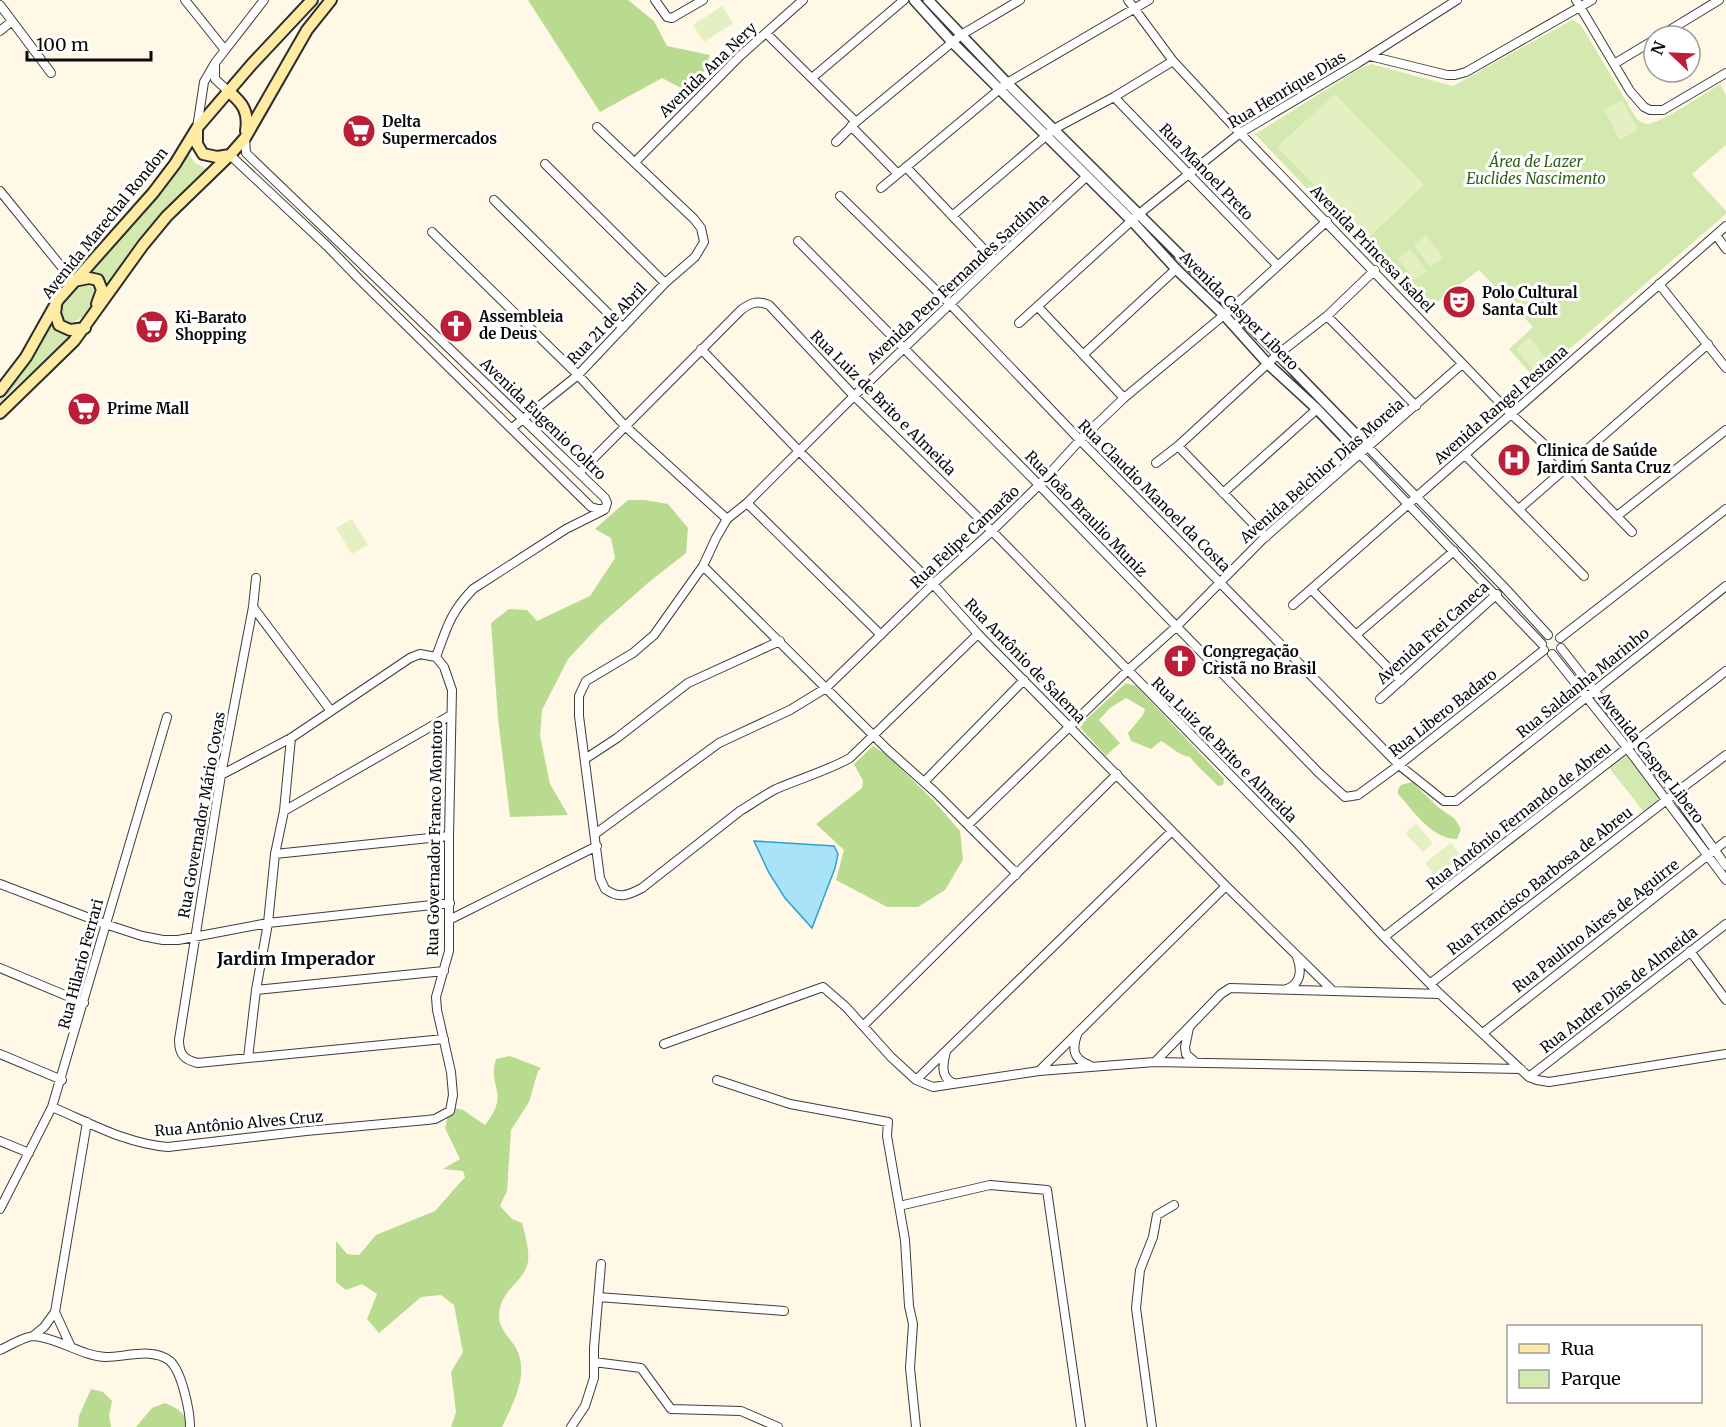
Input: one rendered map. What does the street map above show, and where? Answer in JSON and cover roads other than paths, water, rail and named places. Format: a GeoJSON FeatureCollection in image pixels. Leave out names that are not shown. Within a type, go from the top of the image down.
{"type":"FeatureCollection","features":[{"type":"Feature","properties":{"kind":"main road","name":"Avenida Marechal Rondon"},"geometry":{"type":"LineString","coordinates":[[1,387],[26,357],[58,300],[153,193],[175,164],[196,128],[312,0]]}},
{"type":"Feature","properties":{"kind":"main road"},"geometry":{"type":"LineString","coordinates":[[0,413],[67,349],[167,216],[245,138],[307,30],[331,0]]}},
{"type":"Feature","properties":{"kind":"main road"},"geometry":{"type":"LineString","coordinates":[[228,91],[243,105],[247,121],[245,138]]}},
{"type":"Feature","properties":{"kind":"main road"},"geometry":{"type":"LineString","coordinates":[[216,105],[229,103],[243,105]]}},
{"type":"Feature","properties":{"kind":"main road"},"geometry":{"type":"LineString","coordinates":[[196,128],[197,144],[203,154],[217,157],[230,155]]}},
{"type":"Feature","properties":{"kind":"main road"},"geometry":{"type":"LineString","coordinates":[[73,282],[93,278],[102,286],[102,295],[88,324]]}},
{"type":"Feature","properties":{"kind":"main road"},"geometry":{"type":"LineString","coordinates":[[58,300],[55,313],[59,325],[70,330],[88,324]]}},
{"type":"Feature","properties":{"kind":"street"},"geometry":{"type":"LineString","coordinates":[[185,0],[225,50]]}},
{"type":"Feature","properties":{"kind":"street"},"geometry":{"type":"LineString","coordinates":[[196,128],[204,82],[215,63],[264,0]]}},
{"type":"Feature","properties":{"kind":"street"},"geometry":{"type":"LineString","coordinates":[[655,0],[667,17],[672,18],[703,0]]}},
{"type":"Feature","properties":{"kind":"street","name":"Avenida Ana Nery"},"geometry":{"type":"LineString","coordinates":[[635,162],[740,56],[802,0]]}},
{"type":"Feature","properties":{"kind":"street"},"geometry":{"type":"LineString","coordinates":[[812,78],[904,0]]}},
{"type":"Feature","properties":{"kind":"street","name":"Avenida Casper Libero"},"geometry":{"type":"LineString","coordinates":[[914,0],[952,42],[1054,129],[1232,307],[1364,451],[1408,503],[1543,647]]}},
{"type":"Feature","properties":{"kind":"street","name":"Avenida Casper Libero"},"geometry":{"type":"LineString","coordinates":[[928,0],[961,35],[1045,136],[1224,315],[1268,364],[1415,497],[1548,635]]}},
{"type":"Feature","properties":{"kind":"street"},"geometry":{"type":"LineString","coordinates":[[836,142],[854,124],[961,35],[1020,0]]}},
{"type":"Feature","properties":{"kind":"street","name":"Avenida Princesa Isabel"},"geometry":{"type":"LineString","coordinates":[[1128,0],[1173,61],[1240,133],[1375,270],[1511,414],[1568,466],[1632,532]]}},
{"type":"Feature","properties":{"kind":"street"},"geometry":{"type":"LineString","coordinates":[[881,188],[1004,86],[1149,0]]}},
{"type":"Feature","properties":{"kind":"street","name":"Rua Henrique Dias"},"geometry":{"type":"LineString","coordinates":[[1019,323],[1139,214],[1240,133],[1370,56],[1444,3],[1456,0]]}},
{"type":"Feature","properties":{"kind":"street"},"geometry":{"type":"LineString","coordinates":[[1370,56],[1455,75],[1466,72],[1578,4],[1592,0]]}},
{"type":"Feature","properties":{"kind":"street"},"geometry":{"type":"LineString","coordinates":[[1680,24],[1719,0]]}},
{"type":"Feature","properties":{"kind":"street"},"geometry":{"type":"LineString","coordinates":[[1578,4],[1630,91],[1644,107],[1656,112],[1663,110],[1725,76]]}},
{"type":"Feature","properties":{"kind":"street"},"geometry":{"type":"LineString","coordinates":[[0,6],[51,73]]}},
{"type":"Feature","properties":{"kind":"street"},"geometry":{"type":"LineString","coordinates":[[0,31],[12,21]]}},
{"type":"Feature","properties":{"kind":"street"},"geometry":{"type":"LineString","coordinates":[[766,33],[812,78],[898,174]]}},
{"type":"Feature","properties":{"kind":"street"},"geometry":{"type":"LineString","coordinates":[[1614,64],[1642,47]]}},
{"type":"Feature","properties":{"kind":"street"},"geometry":{"type":"LineString","coordinates":[[952,216],[1054,129],[1114,97],[1173,61]]}},
{"type":"Feature","properties":{"kind":"street"},"geometry":{"type":"LineString","coordinates":[[215,63],[215,79],[228,91]]}},
{"type":"Feature","properties":{"kind":"street","name":"Rua Manoel Preto"},"geometry":{"type":"LineString","coordinates":[[1114,97],[1278,266]]}},
{"type":"Feature","properties":{"kind":"street"},"geometry":{"type":"LineString","coordinates":[[597,127],[635,162]]}},
{"type":"Feature","properties":{"kind":"street","name":"Avenida Eugenio Coltro"},"geometry":{"type":"LineString","coordinates":[[230,155],[327,246],[591,507],[605,509],[607,503],[605,498],[246,153],[245,138]]}},
{"type":"Feature","properties":{"kind":"street","name":"Rua 21 de Abril"},"geometry":{"type":"LineString","coordinates":[[512,428],[578,375],[665,283],[695,257],[704,242],[701,228],[694,219],[635,162]]}},
{"type":"Feature","properties":{"kind":"street"},"geometry":{"type":"LineString","coordinates":[[545,164],[665,283]]}},
{"type":"Feature","properties":{"kind":"street"},"geometry":{"type":"LineString","coordinates":[[906,167],[995,261]]}},
{"type":"Feature","properties":{"kind":"street","name":"Avenida Pero Fernandes Sardinha"},"geometry":{"type":"LineString","coordinates":[[585,759],[578,706],[582,686],[594,675],[644,646],[704,566],[727,519],[747,503],[854,396],[1086,177]]}},
{"type":"Feature","properties":{"kind":"street"},"geometry":{"type":"LineString","coordinates":[[0,191],[73,282]]}},
{"type":"Feature","properties":{"kind":"street","name":"Rua Claudio Manoel da Costa"},"geometry":{"type":"LineString","coordinates":[[840,196],[950,304],[1399,765],[1436,797],[1444,801],[1456,801]]}},
{"type":"Feature","properties":{"kind":"street"},"geometry":{"type":"LineString","coordinates":[[494,200],[623,328]]}},
{"type":"Feature","properties":{"kind":"street","name":"Rua Felipe Camarão"},"geometry":{"type":"LineString","coordinates":[[595,834],[719,743],[790,710],[826,688],[933,584],[992,531],[1124,398],[1224,315],[1327,222]]}},
{"type":"Feature","properties":{"kind":"street","name":"Avenida Rangel Pestana"},"geometry":{"type":"LineString","coordinates":[[1293,605],[1726,226]]}},
{"type":"Feature","properties":{"kind":"street"},"geometry":{"type":"LineString","coordinates":[[432,232],[578,375],[625,426],[727,519]]}},
{"type":"Feature","properties":{"kind":"street"},"geometry":{"type":"LineString","coordinates":[[1716,235],[1726,249]]}},
{"type":"Feature","properties":{"kind":"street"},"geometry":{"type":"LineString","coordinates":[[327,246],[333,238]]}},
{"type":"Feature","properties":{"kind":"street","name":"Rua João Braulio Muniz"},"geometry":{"type":"LineString","coordinates":[[798,240],[1338,793],[1345,797],[1358,795]]}},
{"type":"Feature","properties":{"kind":"street"},"geometry":{"type":"LineString","coordinates":[[1084,354],[1176,269]]}},
{"type":"Feature","properties":{"kind":"street"},"geometry":{"type":"LineString","coordinates":[[1156,463],[1178,446],[1277,355],[1327,316],[1375,270]]}},
{"type":"Feature","properties":{"kind":"street"},"geometry":{"type":"LineString","coordinates":[[1659,284],[1726,368]]}},
{"type":"Feature","properties":{"kind":"street","name":"Rua Luiz de Brito e Almeida"},"geometry":{"type":"LineString","coordinates":[[701,349],[748,305],[759,302],[769,305],[854,396],[992,531],[1296,842],[1384,938],[1529,1077]]}},
{"type":"Feature","properties":{"kind":"street"},"geometry":{"type":"LineString","coordinates":[[1038,307],[1124,398]]}},
{"type":"Feature","properties":{"kind":"street"},"geometry":{"type":"LineString","coordinates":[[1327,316],[1416,406]]}},
{"type":"Feature","properties":{"kind":"street"},"geometry":{"type":"LineString","coordinates":[[418,336],[426,327]]}},
{"type":"Feature","properties":{"kind":"street"},"geometry":{"type":"LineString","coordinates":[[1519,509],[1708,344]]}},
{"type":"Feature","properties":{"kind":"street"},"geometry":{"type":"LineString","coordinates":[[579,473],[701,349]]}},
{"type":"Feature","properties":{"kind":"street","name":"Rua Antônio de Salema"},"geometry":{"type":"LineString","coordinates":[[701,349],[1226,886],[1332,990]]}},
{"type":"Feature","properties":{"kind":"street","name":"Avenida Belchior Dias Moreia"},"geometry":{"type":"LineString","coordinates":[[968,825],[1127,671],[1177,626],[1219,581],[1266,537],[1462,364]]}},
{"type":"Feature","properties":{"kind":"street"},"geometry":{"type":"LineString","coordinates":[[1223,493],[1317,409]]}},
{"type":"Feature","properties":{"kind":"street"},"geometry":{"type":"LineString","coordinates":[[1617,516],[1726,430]]}},
{"type":"Feature","properties":{"kind":"street"},"geometry":{"type":"LineString","coordinates":[[1178,446],[1266,537]]}},
{"type":"Feature","properties":{"kind":"street"},"geometry":{"type":"LineString","coordinates":[[1465,455],[1584,576]]}},
{"type":"Feature","properties":{"kind":"street"},"geometry":{"type":"LineString","coordinates":[[747,503],[881,635]]}},
{"type":"Feature","properties":{"kind":"street"},"geometry":{"type":"LineString","coordinates":[[221,775],[291,738],[410,658],[420,654],[436,657],[449,619],[472,589],[567,529],[605,509]]}},
{"type":"Feature","properties":{"kind":"street"},"geometry":{"type":"LineString","coordinates":[[1560,638],[1726,509]]}},
{"type":"Feature","properties":{"kind":"street"},"geometry":{"type":"LineString","coordinates":[[1357,634],[1454,551]]}},
{"type":"Feature","properties":{"kind":"street"},"geometry":{"type":"LineString","coordinates":[[704,566],[888,750],[924,782],[1013,870],[1017,871],[1016,875]]}},
{"type":"Feature","properties":{"kind":"street","name":"Rua Governador Mário Covas"},"geometry":{"type":"LineString","coordinates":[[248,1058],[198,1063],[189,1061],[182,1055],[179,1040],[221,775],[253,606],[256,578]]}},
{"type":"Feature","properties":{"kind":"street","name":"Rua Saldanha Marinho"},"geometry":{"type":"LineString","coordinates":[[1456,801],[1726,586]]}},
{"type":"Feature","properties":{"kind":"street","name":"Avenida Frei Caneca"},"geometry":{"type":"LineString","coordinates":[[1380,699],[1504,587]]}},
{"type":"Feature","properties":{"kind":"street"},"geometry":{"type":"LineString","coordinates":[[1311,589],[1401,681]]}},
{"type":"Feature","properties":{"kind":"street"},"geometry":{"type":"LineString","coordinates":[[253,606],[331,711]]}},
{"type":"Feature","properties":{"kind":"street"},"geometry":{"type":"LineString","coordinates":[[780,641],[688,683],[617,738],[585,759],[600,878],[605,890],[619,897],[627,896],[642,888],[740,811],[776,789],[850,758],[978,634]]}},
{"type":"Feature","properties":{"kind":"street"},"geometry":{"type":"LineString","coordinates":[[1548,635],[1560,638],[1561,648],[1557,653],[1552,654],[1543,647],[1548,635]]}},
{"type":"Feature","properties":{"kind":"street","name":"Rua Libero Badaro"},"geometry":{"type":"LineString","coordinates":[[1358,795],[1399,765],[1543,647]]}},
{"type":"Feature","properties":{"kind":"street","name":"Avenida Casper Libero"},"geometry":{"type":"LineString","coordinates":[[1561,648],[1595,690],[1666,801],[1711,853],[1726,866]]}},
{"type":"Feature","properties":{"kind":"street","name":"Avenida Casper Libero"},"geometry":{"type":"LineString","coordinates":[[1552,654],[1586,697],[1673,794],[1726,880]]}},
{"type":"Feature","properties":{"kind":"street","name":"Rua Governador Franco Montoro"},"geometry":{"type":"LineString","coordinates":[[435,1119],[445,1115],[452,1106],[451,1072],[436,997],[449,951],[452,690],[444,667],[436,657]]}},
{"type":"Feature","properties":{"kind":"street","name":"Rua Antônio Fernando de Abreu"},"geometry":{"type":"LineString","coordinates":[[1384,938],[1726,671]]}},
{"type":"Feature","properties":{"kind":"street"},"geometry":{"type":"LineString","coordinates":[[924,782],[1024,680]]}},
{"type":"Feature","properties":{"kind":"street"},"geometry":{"type":"LineString","coordinates":[[284,811],[451,715]]}},
{"type":"Feature","properties":{"kind":"street","name":"Rua Hilario Ferrari"},"geometry":{"type":"LineString","coordinates":[[0,1209],[52,1107],[62,1080],[105,924],[167,717]]}},
{"type":"Feature","properties":{"kind":"street"},"geometry":{"type":"LineString","coordinates":[[291,738],[284,811],[275,854],[268,923],[256,990],[248,1058],[444,1039]]}},
{"type":"Feature","properties":{"kind":"street","name":"Rua Francisco Barbosa de Abreu"},"geometry":{"type":"LineString","coordinates":[[1431,983],[1726,755]]}},
{"type":"Feature","properties":{"kind":"street"},"geometry":{"type":"LineString","coordinates":[[863,1026],[1117,774]]}},
{"type":"Feature","properties":{"kind":"street"},"geometry":{"type":"LineString","coordinates":[[916,1080],[1172,831]]}},
{"type":"Feature","properties":{"kind":"street"},"geometry":{"type":"LineString","coordinates":[[275,854],[449,836]]}},
{"type":"Feature","properties":{"kind":"street","name":"Rua Paulino Aires de Aguirre"},"geometry":{"type":"LineString","coordinates":[[1483,1034],[1726,841]]}},
{"type":"Feature","properties":{"kind":"street"},"geometry":{"type":"LineString","coordinates":[[449,920],[597,846]]}},
{"type":"Feature","properties":{"kind":"street"},"geometry":{"type":"LineString","coordinates":[[0,884],[105,924],[162,940],[195,937],[268,923],[450,903]]}},
{"type":"Feature","properties":{"kind":"street"},"geometry":{"type":"LineString","coordinates":[[1039,1071],[1226,886]]}},
{"type":"Feature","properties":{"kind":"street","name":"Rua Andre Dias de Almeida"},"geometry":{"type":"LineString","coordinates":[[1529,1077],[1726,924]]}},
{"type":"Feature","properties":{"kind":"street"},"geometry":{"type":"LineString","coordinates":[[1690,951],[1726,1000]]}},
{"type":"Feature","properties":{"kind":"street"},"geometry":{"type":"LineString","coordinates":[[1285,989],[1293,986],[1299,977],[1300,965],[1296,955]]}},
{"type":"Feature","properties":{"kind":"street"},"geometry":{"type":"LineString","coordinates":[[0,968],[84,1003]]}},
{"type":"Feature","properties":{"kind":"street"},"geometry":{"type":"LineString","coordinates":[[256,990],[444,971]]}},
{"type":"Feature","properties":{"kind":"street"},"geometry":{"type":"LineString","coordinates":[[663,1044],[823,987],[916,1080],[933,1086],[1039,1071],[1155,1062],[1521,1069]]}},
{"type":"Feature","properties":{"kind":"street"},"geometry":{"type":"LineString","coordinates":[[1155,1062],[1221,994],[1230,988],[1440,994]]}},
{"type":"Feature","properties":{"kind":"street"},"geometry":{"type":"LineString","coordinates":[[1189,1028],[1186,1054],[1196,1063]]}},
{"type":"Feature","properties":{"kind":"street"},"geometry":{"type":"LineString","coordinates":[[1079,1031],[1074,1045],[1076,1057],[1081,1062],[1094,1067]]}},
{"type":"Feature","properties":{"kind":"street"},"geometry":{"type":"LineString","coordinates":[[946,1052],[943,1071],[949,1082],[953,1083]]}},
{"type":"Feature","properties":{"kind":"street"},"geometry":{"type":"LineString","coordinates":[[0,1054],[62,1080]]}},
{"type":"Feature","properties":{"kind":"street"},"geometry":{"type":"LineString","coordinates":[[1529,1077],[1549,1082],[1726,1054]]}},
{"type":"Feature","properties":{"kind":"street"},"geometry":{"type":"LineString","coordinates":[[717,1080],[790,1104],[888,1122],[887,1137],[905,1240],[909,1306],[913,1324],[910,1368],[916,1427]]}},
{"type":"Feature","properties":{"kind":"street","name":"Rua Antônio Alves Cruz"},"geometry":{"type":"LineString","coordinates":[[52,1107],[130,1141],[149,1146],[168,1147],[435,1119]]}},
{"type":"Feature","properties":{"kind":"street"},"geometry":{"type":"LineString","coordinates":[[0,1350],[33,1336],[44,1328],[55,1312],[87,1122]]}},
{"type":"Feature","properties":{"kind":"street"},"geometry":{"type":"LineString","coordinates":[[0,1141],[29,1153]]}},
{"type":"Feature","properties":{"kind":"street"},"geometry":{"type":"LineString","coordinates":[[899,1206],[990,1185],[1047,1191],[1082,1427]]}},
{"type":"Feature","properties":{"kind":"street"},"geometry":{"type":"LineString","coordinates":[[1152,1427],[1137,1299],[1140,1270],[1153,1237],[1157,1215],[1174,1205]]}},
{"type":"Feature","properties":{"kind":"street"},"geometry":{"type":"LineString","coordinates":[[571,1427],[585,1406],[594,1378],[602,1264]]}},
{"type":"Feature","properties":{"kind":"street"},"geometry":{"type":"LineString","coordinates":[[598,1297],[784,1311]]}},
{"type":"Feature","properties":{"kind":"street"},"geometry":{"type":"LineString","coordinates":[[55,1312],[71,1347]]}},
{"type":"Feature","properties":{"kind":"street"},"geometry":{"type":"LineString","coordinates":[[33,1336],[88,1354],[106,1357],[147,1353],[160,1356],[170,1362],[177,1371],[189,1410],[190,1427]]}},
{"type":"Feature","properties":{"kind":"street"},"geometry":{"type":"LineString","coordinates":[[594,1362],[641,1368],[671,1409],[741,1411],[778,1427]]}},
{"type":"Feature","properties":{"kind":"water"},"geometry":{"type":"Polygon","coordinates":[[[754,841],[834,846],[838,854],[835,868],[812,928],[785,898],[769,873],[754,841]]]}},
{"type":"Feature","properties":{"kind":"place","name":"Delta Supermercados"},"geometry":{"type":"Point","coordinates":[359,131]}},
{"type":"Feature","properties":{"kind":"place","name":"Polo Cultural Santa Cult"},"geometry":{"type":"Point","coordinates":[1459,302]}},
{"type":"Feature","properties":{"kind":"place","name":"Assembleia de Deus"},"geometry":{"type":"Point","coordinates":[456,326]}},
{"type":"Feature","properties":{"kind":"place","name":"Ki-Barato Shopping"},"geometry":{"type":"Point","coordinates":[152,327]}},
{"type":"Feature","properties":{"kind":"place","name":"Prime Mall"},"geometry":{"type":"Point","coordinates":[84,409]}},
{"type":"Feature","properties":{"kind":"place","name":"Clinica de Saúde Jardim Santa Cruz"},"geometry":{"type":"Point","coordinates":[1514,460]}},
{"type":"Feature","properties":{"kind":"place","name":"Congregação Cristã no Brasil"},"geometry":{"type":"Point","coordinates":[1180,661]}},
{"type":"Feature","properties":{"kind":"district","name":"Jardim Imperador"},"geometry":{"type":"Point","coordinates":[296,959]}},
{"type":"Feature","properties":{"kind":"park label","name":"Área de Lazer Euclides Nascimento"},"geometry":{"type":"Point","coordinates":[1536,170]}}]}
